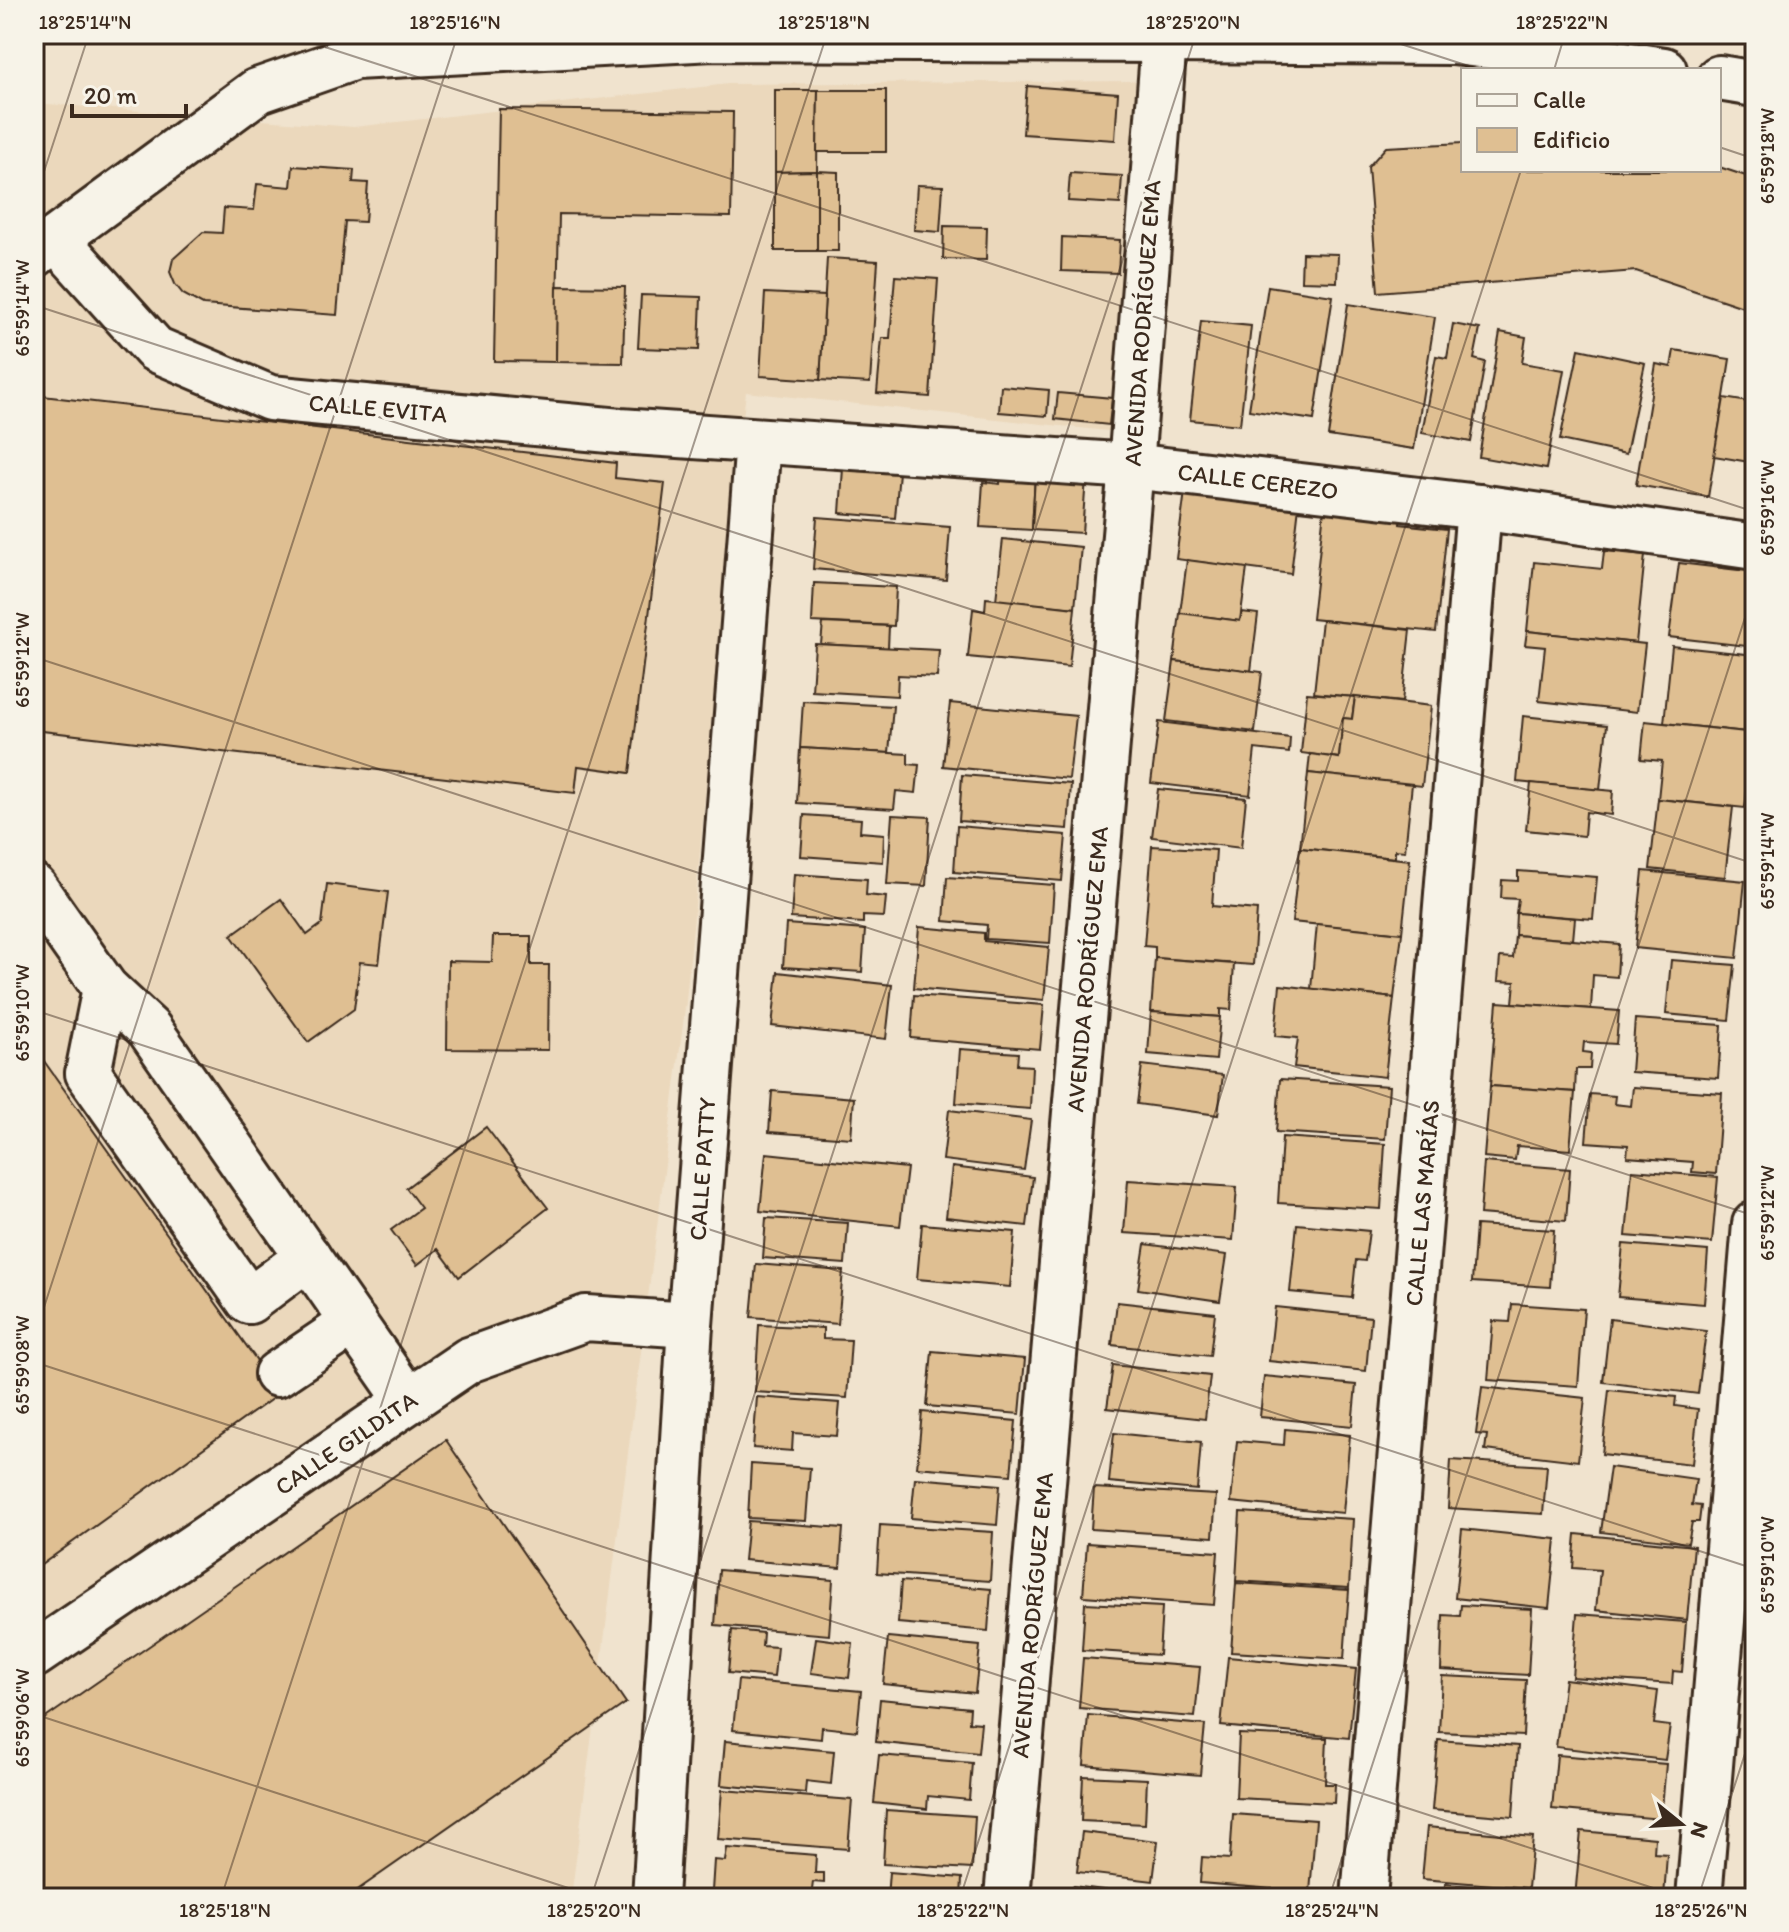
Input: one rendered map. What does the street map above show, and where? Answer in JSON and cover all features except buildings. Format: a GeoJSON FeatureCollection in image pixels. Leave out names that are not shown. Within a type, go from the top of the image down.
{"type":"FeatureCollection","features":[{"type":"Feature","properties":{"kind":"street"},"geometry":{"type":"LineString","coordinates":[[45,247],[257,91],[355,57],[713,38],[1452,42],[1651,68]]}},
{"type":"Feature","properties":{"kind":"street","name":"AVENIDA RODRÍGUEZ EMA"},"geometry":{"type":"LineString","coordinates":[[1007,1898],[1131,466],[1164,40]]}},
{"type":"Feature","properties":{"kind":"street"},"geometry":{"type":"LineString","coordinates":[[1721,78],[1755,84]]}},
{"type":"Feature","properties":{"kind":"street","name":"CALLE EVITA"},"geometry":{"type":"LineString","coordinates":[[45,247],[155,349],[270,398],[758,441]]}},
{"type":"Feature","properties":{"kind":"street","name":"CALLE CEREZO"},"geometry":{"type":"LineString","coordinates":[[758,441],[1131,466],[1479,507],[1755,547]]}},
{"type":"Feature","properties":{"kind":"street","name":"CALLE PATTY"},"geometry":{"type":"LineString","coordinates":[[655,1898],[690,1325],[758,441]]}},
{"type":"Feature","properties":{"kind":"street","name":"CALLE LAS MARÍAS"},"geometry":{"type":"LineString","coordinates":[[1364,1898],[1479,507]]}},
{"type":"Feature","properties":{"kind":"street"},"geometry":{"type":"LineString","coordinates":[[34,887],[105,988],[149,1029],[408,1401]]}},
{"type":"Feature","properties":{"kind":"street"},"geometry":{"type":"LineString","coordinates":[[105,988],[88,1073],[249,1301],[308,1257]]}},
{"type":"Feature","properties":{"kind":"street"},"geometry":{"type":"LineString","coordinates":[[1699,1898],[1755,1224]]}},
{"type":"Feature","properties":{"kind":"street","name":"CALLE GILDITA"},"geometry":{"type":"LineString","coordinates":[[34,1655],[469,1360],[586,1318],[690,1325]]}},
{"type":"Feature","properties":{"kind":"street"},"geometry":{"type":"LineString","coordinates":[[277,1374],[354,1322]]}},
{"type":"Feature","properties":{"kind":"shaded area"},"geometry":{"type":"Polygon","coordinates":[[[1136,81],[1117,432],[746,392],[686,1001],[571,1898],[34,1898],[34,103],[354,127],[728,84],[1136,81]]]}}]}
